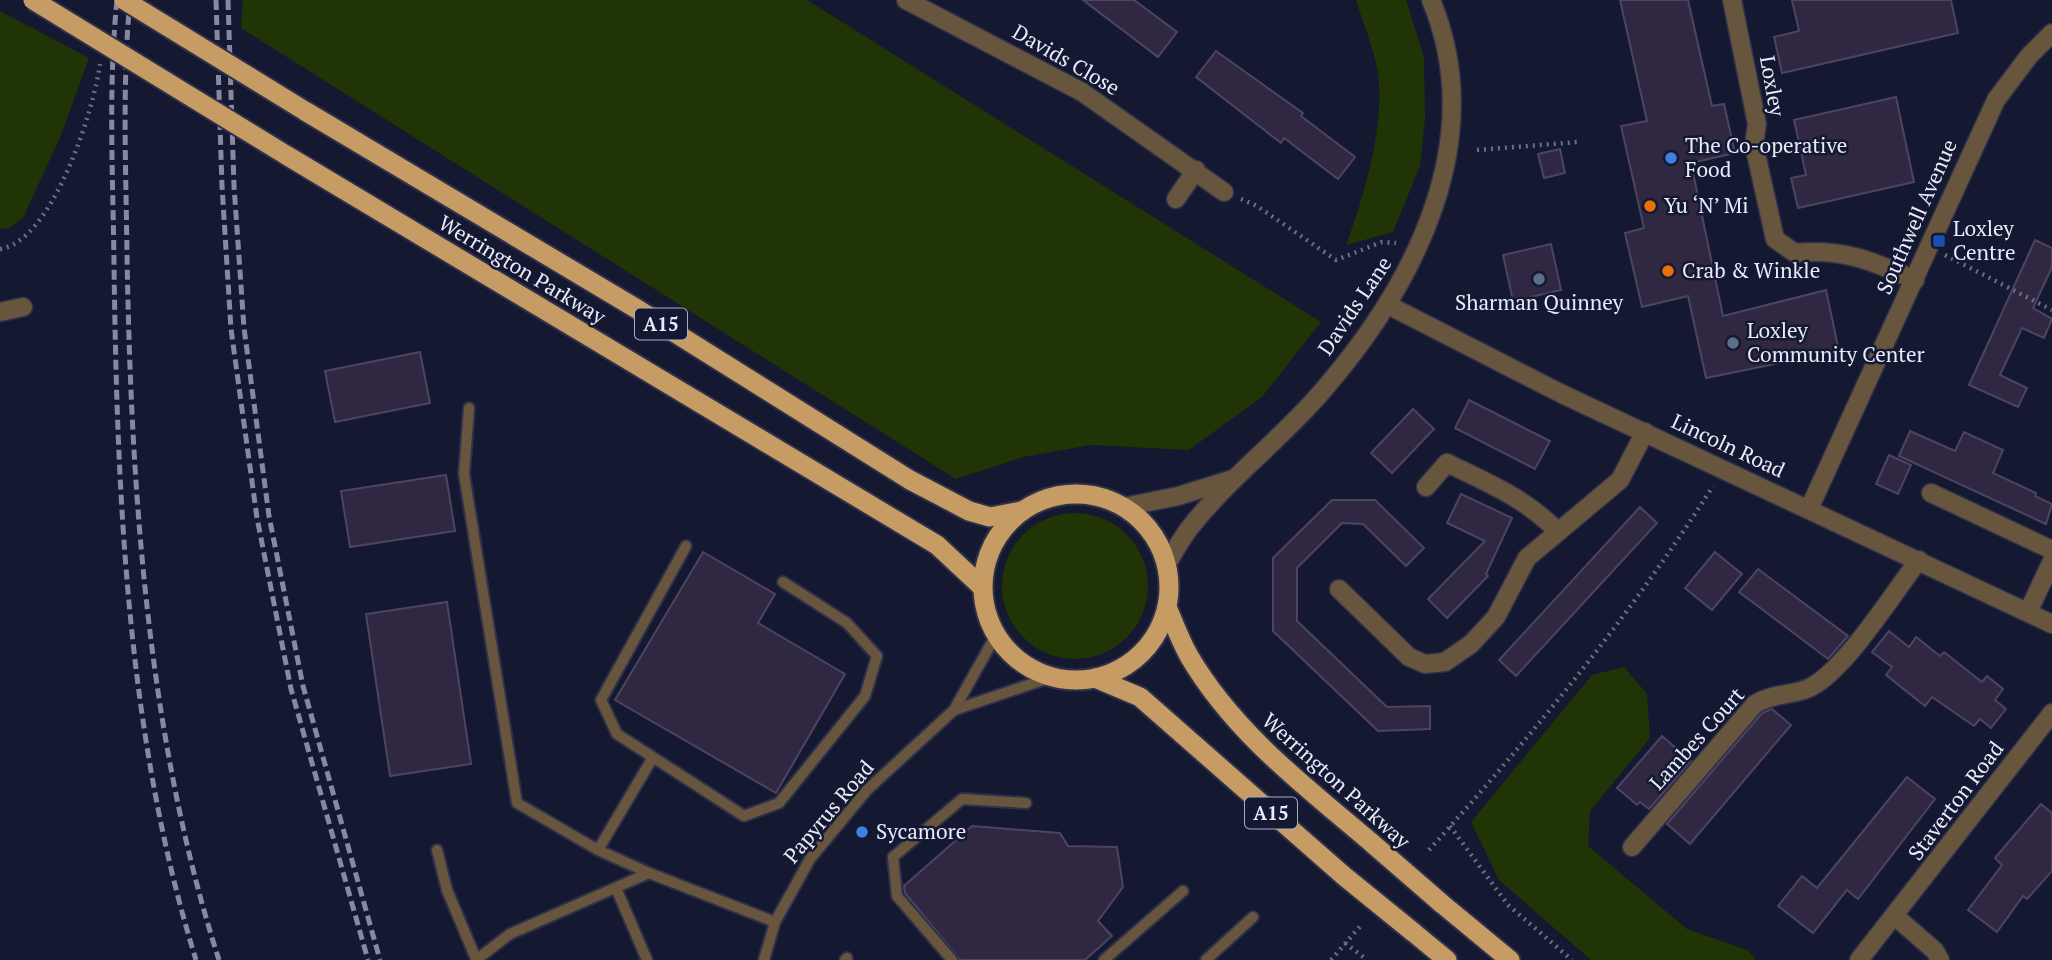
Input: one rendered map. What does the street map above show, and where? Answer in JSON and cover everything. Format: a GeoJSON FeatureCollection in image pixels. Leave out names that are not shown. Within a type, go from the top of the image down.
{"type":"FeatureCollection","features":[{"type":"Feature","properties":{"kind":"highway","name":"Werrington Parkway"},"geometry":{"type":"LineString","coordinates":[[33,0],[286,155],[937,545],[982,587]]}},
{"type":"Feature","properties":{"kind":"highway","name":"Werrington Parkway"},"geometry":{"type":"LineString","coordinates":[[124,0],[637,309],[910,480],[969,511],[990,517],[1021,511]]}},
{"type":"Feature","properties":{"kind":"highway"},"geometry":{"type":"LineString","coordinates":[[1072,494],[1099,496],[1124,507],[1143,522],[1158,542],[1166,565],[1169,586],[1167,607],[1157,632],[1141,653],[1120,669],[1095,678],[1073,680],[1052,677],[1030,668],[1011,654],[996,635],[989,620],[982,587],[985,565],[1005,526],[1021,511],[1045,498],[1072,494]]}},
{"type":"Feature","properties":{"kind":"highway","name":"Werrington Parkway"},"geometry":{"type":"LineString","coordinates":[[1167,607],[1189,656],[1231,716],[1255,742],[1510,960]]}},
{"type":"Feature","properties":{"kind":"highway","name":"A15"},"geometry":{"type":"LineString","coordinates":[[1095,678],[1140,696],[1344,876],[1447,960]]}},
{"type":"Feature","properties":{"kind":"street","name":"Davids Close"},"geometry":{"type":"LineString","coordinates":[[906,0],[1082,92],[1224,192]]}},
{"type":"Feature","properties":{"kind":"street","name":"Davids Lane"},"geometry":{"type":"LineString","coordinates":[[1166,565],[1191,526],[1233,479],[1269,449],[1326,387],[1388,305],[1418,252],[1447,165],[1453,120],[1450,74],[1431,0]]}},
{"type":"Feature","properties":{"kind":"street","name":"Loxley"},"geometry":{"type":"LineString","coordinates":[[1731,0],[1758,124],[1754,145],[1775,239],[1795,253],[1826,250],[1883,265],[1914,280]]}},
{"type":"Feature","properties":{"kind":"street","name":"Southwell Avenue"},"geometry":{"type":"LineString","coordinates":[[1809,509],[1996,100],[2029,56],[2052,33]]}},
{"type":"Feature","properties":{"kind":"street"},"geometry":{"type":"LineString","coordinates":[[1176,199],[1196,170]]}},
{"type":"Feature","properties":{"kind":"street","name":"Lincoln Road"},"geometry":{"type":"LineString","coordinates":[[1388,305],[1562,394],[2052,624]]}},
{"type":"Feature","properties":{"kind":"street"},"geometry":{"type":"LineString","coordinates":[[0,312],[23,306]]}},
{"type":"Feature","properties":{"kind":"street"},"geometry":{"type":"LineString","coordinates":[[1339,589],[1409,657],[1426,664],[1445,662],[1471,643],[1496,617],[1527,558],[1620,480],[1645,432]]}},
{"type":"Feature","properties":{"kind":"street"},"geometry":{"type":"LineString","coordinates":[[1426,487],[1447,463],[1508,493],[1541,514],[1557,531]]}},
{"type":"Feature","properties":{"kind":"street","name":"Davids Lane"},"geometry":{"type":"LineString","coordinates":[[1124,507],[1178,496],[1233,479]]}},
{"type":"Feature","properties":{"kind":"street"},"geometry":{"type":"LineString","coordinates":[[1931,493],[2052,550]]}},
{"type":"Feature","properties":{"kind":"street","name":"Lambes Court"},"geometry":{"type":"LineString","coordinates":[[1632,847],[1755,704],[1771,694],[1810,688],[1841,662],[1919,560]]}},
{"type":"Feature","properties":{"kind":"street"},"geometry":{"type":"LineString","coordinates":[[2028,612],[2052,561]]}},
{"type":"Feature","properties":{"kind":"street","name":"Staverton Road"},"geometry":{"type":"LineString","coordinates":[[1859,960],[1896,918],[2052,713]]}},
{"type":"Feature","properties":{"kind":"street"},"geometry":{"type":"LineString","coordinates":[[1896,918],[1935,951],[1940,960]]}},
{"type":"Feature","properties":{"kind":"lane"},"geometry":{"type":"LineString","coordinates":[[469,408],[464,474],[517,803],[598,850],[775,922]]}},
{"type":"Feature","properties":{"kind":"lane"},"geometry":{"type":"LineString","coordinates":[[686,546],[601,700],[617,734],[744,816],[779,803],[865,696],[877,656],[847,623],[783,582]]}},
{"type":"Feature","properties":{"kind":"lane","name":"Papyrus Road"},"geometry":{"type":"LineString","coordinates":[[764,960],[775,922],[810,859],[867,790],[954,710],[996,635]]}},
{"type":"Feature","properties":{"kind":"lane","name":"Papyrus Road"},"geometry":{"type":"LineString","coordinates":[[954,710],[1052,677]]}},
{"type":"Feature","properties":{"kind":"lane"},"geometry":{"type":"LineString","coordinates":[[598,850],[652,759]]}},
{"type":"Feature","properties":{"kind":"lane"},"geometry":{"type":"LineString","coordinates":[[953,960],[897,896],[894,857],[961,799],[1026,803]]}},
{"type":"Feature","properties":{"kind":"lane"},"geometry":{"type":"LineString","coordinates":[[437,850],[447,890],[476,959],[509,934],[649,873]]}},
{"type":"Feature","properties":{"kind":"lane"},"geometry":{"type":"LineString","coordinates":[[616,888],[648,960]]}},
{"type":"Feature","properties":{"kind":"lane"},"geometry":{"type":"LineString","coordinates":[[1104,960],[1183,891]]}},
{"type":"Feature","properties":{"kind":"lane"},"geometry":{"type":"LineString","coordinates":[[1206,960],[1253,917]]}},
{"type":"Feature","properties":{"kind":"path"},"geometry":{"type":"LineString","coordinates":[[0,249],[13,246],[36,226],[85,128],[98,78]]}},
{"type":"Feature","properties":{"kind":"path"},"geometry":{"type":"LineString","coordinates":[[1477,150],[1578,142]]}},
{"type":"Feature","properties":{"kind":"path"},"geometry":{"type":"LineString","coordinates":[[1224,192],[1257,206],[1336,260],[1382,242],[1397,243]]}},
{"type":"Feature","properties":{"kind":"path"},"geometry":{"type":"LineString","coordinates":[[1942,253],[2052,310]]}},
{"type":"Feature","properties":{"kind":"path"},"geometry":{"type":"LineString","coordinates":[[1429,850],[1662,566],[1713,485]]}},
{"type":"Feature","properties":{"kind":"path"},"geometry":{"type":"LineString","coordinates":[[1450,826],[1508,905],[1572,960]]}},
{"type":"Feature","properties":{"kind":"path"},"geometry":{"type":"LineString","coordinates":[[1331,960],[1362,924]]}},
{"type":"Feature","properties":{"kind":"path"},"geometry":{"type":"LineString","coordinates":[[1345,943],[1367,960]]}},
{"type":"Feature","properties":{"kind":"green space"},"geometry":{"type":"Polygon","coordinates":[[[243,0],[807,0],[1321,322],[1262,397],[1189,450],[1091,445],[1023,457],[956,479],[241,28],[243,0]]]}},
{"type":"Feature","properties":{"kind":"green space"},"geometry":{"type":"Polygon","coordinates":[[[1356,0],[1406,0],[1424,57],[1425,118],[1420,166],[1393,232],[1346,245],[1375,145],[1379,103],[1376,62],[1356,0]]]}},
{"type":"Feature","properties":{"kind":"green space"},"geometry":{"type":"Polygon","coordinates":[[[0,11],[89,58],[61,135],[23,218],[9,228],[0,229],[0,11]]]}},
{"type":"Feature","properties":{"kind":"green space"},"geometry":{"type":"Polygon","coordinates":[[[1075,513],[1103,519],[1126,535],[1142,558],[1148,586],[1142,614],[1126,637],[1103,653],[1075,659],[1047,653],[1024,637],[1008,614],[1002,586],[1008,558],[1024,535],[1047,519],[1075,513]]]}},
{"type":"Feature","properties":{"kind":"green space"},"geometry":{"type":"Polygon","coordinates":[[[1624,667],[1647,694],[1650,738],[1590,811],[1588,846],[1687,929],[1747,950],[1756,960],[1591,960],[1499,880],[1471,822],[1592,675],[1624,667]]]}},
{"type":"Feature","properties":{"kind":"building"},"geometry":{"type":"Polygon","coordinates":[[[1083,0],[1134,0],[1177,32],[1158,57],[1083,0]]]}},
{"type":"Feature","properties":{"kind":"building"},"geometry":{"type":"Polygon","coordinates":[[[1620,0],[1688,0],[1712,106],[1724,104],[1735,153],[1691,163],[1723,316],[1826,290],[1839,351],[1706,378],[1688,296],[1642,307],[1625,233],[1644,228],[1621,126],[1647,121],[1620,0]]]}},
{"type":"Feature","properties":{"kind":"building"},"geometry":{"type":"Polygon","coordinates":[[[1792,0],[1951,0],[1958,33],[1782,73],[1774,37],[1799,31],[1792,0]]]}},
{"type":"Feature","properties":{"kind":"building"},"geometry":{"type":"Polygon","coordinates":[[[1216,51],[1303,113],[1301,116],[1355,157],[1338,179],[1284,138],[1281,143],[1196,77],[1216,51]]]}},
{"type":"Feature","properties":{"kind":"building"},"geometry":{"type":"Polygon","coordinates":[[[1896,97],[1914,182],[1798,208],[1791,178],[1806,175],[1794,120],[1896,97]]]}},
{"type":"Feature","properties":{"kind":"building"},"geometry":{"type":"Polygon","coordinates":[[[1560,149],[1565,173],[1544,178],[1538,154],[1560,149]]]}},
{"type":"Feature","properties":{"kind":"building"},"geometry":{"type":"Polygon","coordinates":[[[2035,240],[2052,248],[2052,267],[2033,308],[2052,319],[2044,338],[2022,328],[2000,375],[2027,388],[2018,407],[1969,385],[2035,240]]]}},
{"type":"Feature","properties":{"kind":"building"},"geometry":{"type":"Polygon","coordinates":[[[1551,244],[1561,290],[1513,301],[1503,255],[1551,244]]]}},
{"type":"Feature","properties":{"kind":"building"},"geometry":{"type":"Polygon","coordinates":[[[420,352],[430,403],[335,422],[325,371],[420,352]]]}},
{"type":"Feature","properties":{"kind":"building"},"geometry":{"type":"Polygon","coordinates":[[[1469,400],[1550,441],[1535,469],[1455,428],[1469,400]]]}},
{"type":"Feature","properties":{"kind":"building"},"geometry":{"type":"Polygon","coordinates":[[[1413,409],[1434,429],[1392,473],[1371,453],[1413,409]]]}},
{"type":"Feature","properties":{"kind":"building"},"geometry":{"type":"Polygon","coordinates":[[[1910,431],[1955,451],[1964,432],[2003,450],[1993,473],[2036,493],[2035,496],[2052,504],[2046,524],[1899,456],[1910,431]]]}},
{"type":"Feature","properties":{"kind":"building"},"geometry":{"type":"Polygon","coordinates":[[[1889,455],[1911,465],[1898,494],[1876,484],[1889,455]]]}},
{"type":"Feature","properties":{"kind":"building"},"geometry":{"type":"Polygon","coordinates":[[[446,475],[455,531],[350,547],[341,491],[446,475]]]}},
{"type":"Feature","properties":{"kind":"building"},"geometry":{"type":"Polygon","coordinates":[[[1461,494],[1512,518],[1486,574],[1488,576],[1447,618],[1428,599],[1485,541],[1447,523],[1461,494]]]}},
{"type":"Feature","properties":{"kind":"building"},"geometry":{"type":"Polygon","coordinates":[[[1332,500],[1375,500],[1424,548],[1406,566],[1363,524],[1342,523],[1297,568],[1297,621],[1387,707],[1430,706],[1430,729],[1378,731],[1273,631],[1273,558],[1332,500]]]}},
{"type":"Feature","properties":{"kind":"building"},"geometry":{"type":"Polygon","coordinates":[[[1640,507],[1657,523],[1516,676],[1499,660],[1640,507]]]}},
{"type":"Feature","properties":{"kind":"building"},"geometry":{"type":"Polygon","coordinates":[[[703,552],[775,594],[758,623],[845,674],[776,793],[615,700],[703,552]]]}},
{"type":"Feature","properties":{"kind":"building"},"geometry":{"type":"Polygon","coordinates":[[[1715,552],[1742,574],[1712,610],[1685,588],[1715,552]]]}},
{"type":"Feature","properties":{"kind":"building"},"geometry":{"type":"Polygon","coordinates":[[[1758,569],[1848,636],[1828,659],[1739,592],[1758,569]]]}},
{"type":"Feature","properties":{"kind":"building"},"geometry":{"type":"Polygon","coordinates":[[[447,602],[471,764],[390,776],[366,614],[447,602]]]}},
{"type":"Feature","properties":{"kind":"building"},"geometry":{"type":"Polygon","coordinates":[[[1889,631],[1909,647],[1916,637],[1940,656],[1944,652],[1982,682],[1987,676],[2003,689],[1995,700],[2006,709],[1991,728],[1980,719],[1974,726],[1932,697],[1925,706],[1886,675],[1892,667],[1872,652],[1889,631]]]}},
{"type":"Feature","properties":{"kind":"building"},"geometry":{"type":"Polygon","coordinates":[[[1772,709],[1791,725],[1690,844],[1667,824],[1762,713],[1772,709]]]}},
{"type":"Feature","properties":{"kind":"building"},"geometry":{"type":"Polygon","coordinates":[[[1662,736],[1691,761],[1649,809],[1640,802],[1637,805],[1617,788],[1662,736]]]}},
{"type":"Feature","properties":{"kind":"building"},"geometry":{"type":"Polygon","coordinates":[[[1907,777],[1935,799],[1858,899],[1847,890],[1813,933],[1778,906],[1802,876],[1817,888],[1907,777]]]}},
{"type":"Feature","properties":{"kind":"building"},"geometry":{"type":"Polygon","coordinates":[[[2041,804],[2052,813],[2052,871],[2027,899],[2023,896],[1997,932],[1968,910],[2002,865],[1995,858],[2041,804]]]}},
{"type":"Feature","properties":{"kind":"building"},"geometry":{"type":"Polygon","coordinates":[[[972,826],[1060,833],[1068,846],[1117,847],[1123,887],[1098,921],[1112,936],[1085,960],[960,960],[905,893],[904,886],[972,826]]]}},
{"type":"Feature","properties":{"kind":"railway"},"geometry":{"type":"LineString","coordinates":[[117,0],[112,165],[118,439],[130,616],[154,790],[173,876],[196,960]]}},
{"type":"Feature","properties":{"kind":"railway"},"geometry":{"type":"LineString","coordinates":[[130,0],[125,159],[129,342],[139,521],[159,700],[175,788],[195,875],[219,960]]}},
{"type":"Feature","properties":{"kind":"railway"},"geometry":{"type":"LineString","coordinates":[[216,0],[222,186],[231,329],[257,518],[291,689],[368,960]]}},
{"type":"Feature","properties":{"kind":"railway"},"geometry":{"type":"LineString","coordinates":[[228,0],[234,186],[244,328],[269,516],[303,686],[380,960]]}},
{"type":"Feature","properties":{"kind":"place","name":"The Co-operative Food"},"geometry":{"type":"Point","coordinates":[1671,158]}},
{"type":"Feature","properties":{"kind":"place","name":"Yu ‘N’ Mi"},"geometry":{"type":"Point","coordinates":[1650,206]}},
{"type":"Feature","properties":{"kind":"place","name":"Loxley Centre"},"geometry":{"type":"Point","coordinates":[1939,241]}},
{"type":"Feature","properties":{"kind":"place","name":"Crab & Winkle"},"geometry":{"type":"Point","coordinates":[1668,271]}},
{"type":"Feature","properties":{"kind":"place","name":"Sharman Quinney"},"geometry":{"type":"Point","coordinates":[1539,279]}},
{"type":"Feature","properties":{"kind":"place","name":"Loxley Community Center"},"geometry":{"type":"Point","coordinates":[1733,343]}},
{"type":"Feature","properties":{"kind":"place","name":"Sycamore"},"geometry":{"type":"Point","coordinates":[862,832]}}]}
